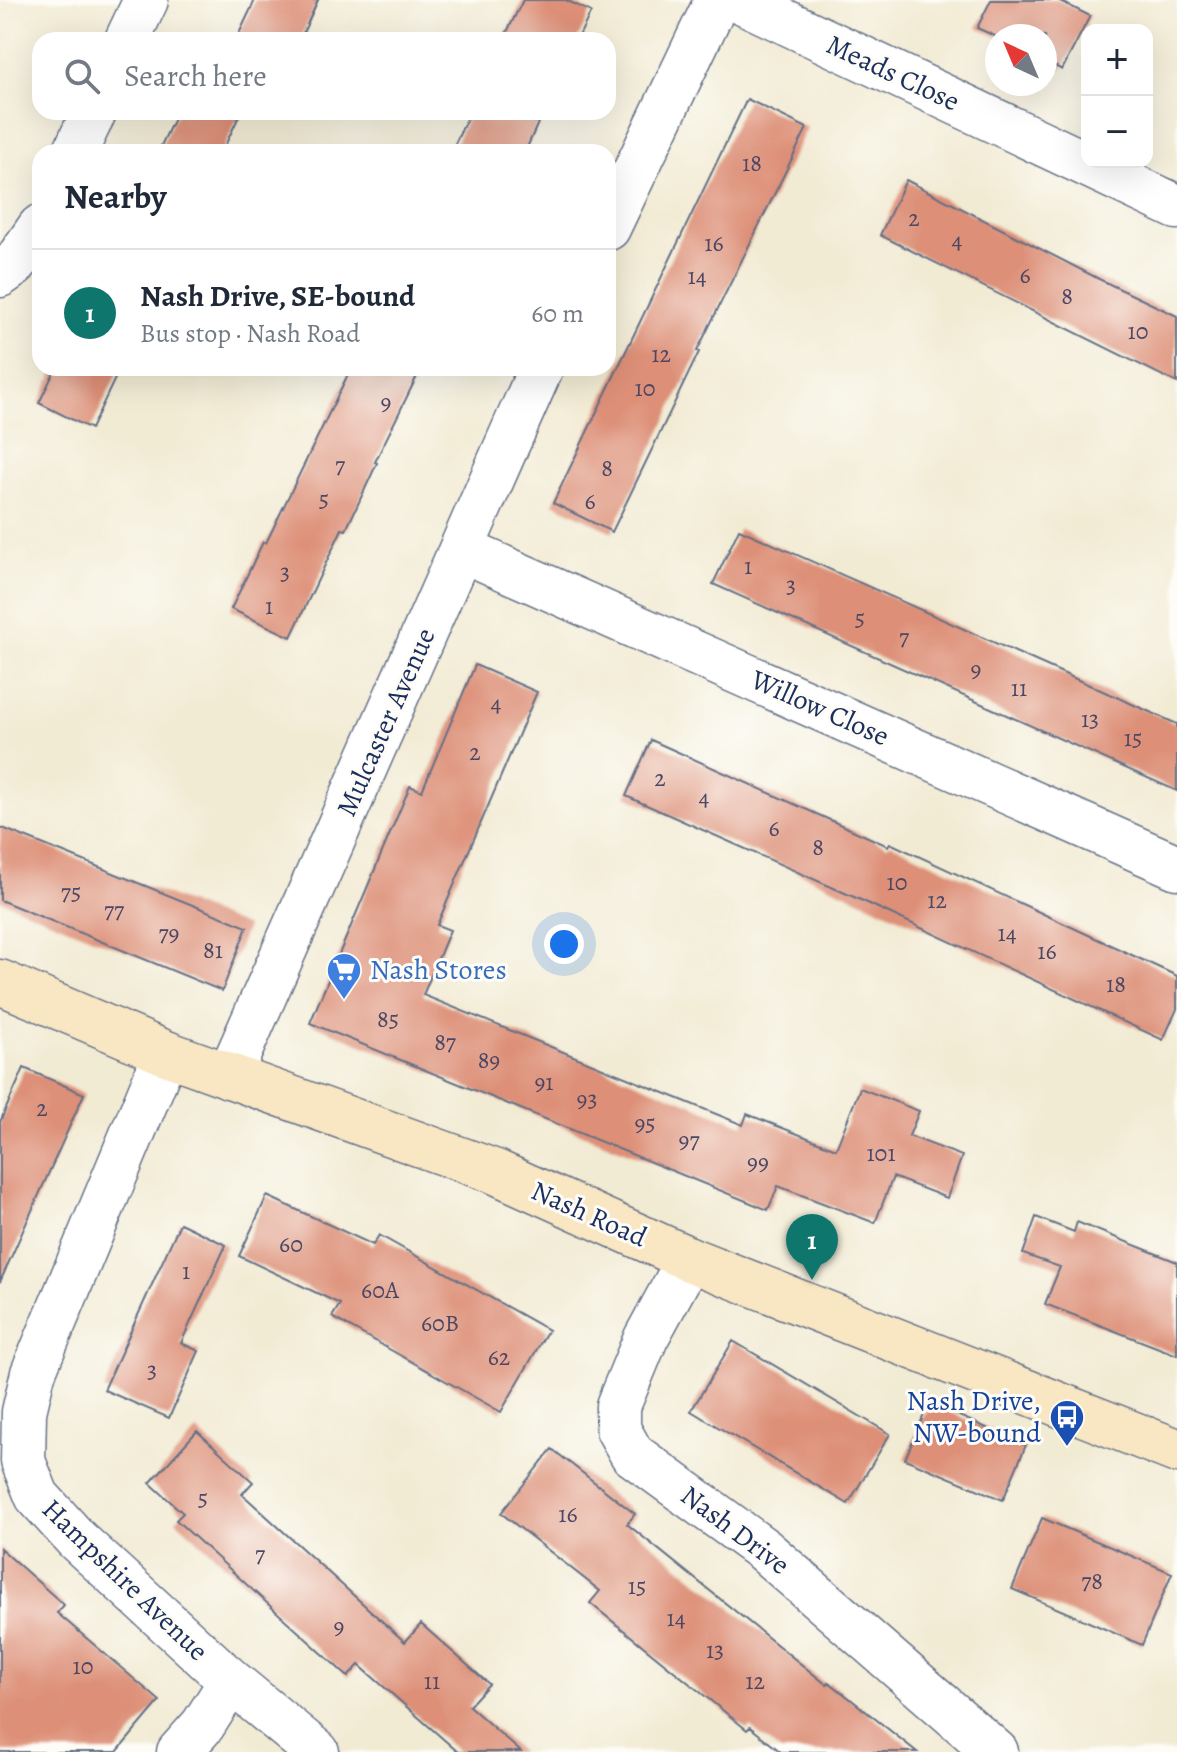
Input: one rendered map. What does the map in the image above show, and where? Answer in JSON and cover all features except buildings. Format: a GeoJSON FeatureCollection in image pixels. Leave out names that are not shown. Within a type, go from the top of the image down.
{"type":"FeatureCollection","features":[{"type":"Feature","properties":{"kind":"street"},"geometry":{"type":"LineString","coordinates":[[131,32],[146,0]]}},
{"type":"Feature","properties":{"kind":"street"},"geometry":{"type":"LineString","coordinates":[[616,211],[717,0]]}},
{"type":"Feature","properties":{"kind":"street","name":"Meads Close"},"geometry":{"type":"LineString","coordinates":[[739,0],[1177,207]]}},
{"type":"Feature","properties":{"kind":"street"},"geometry":{"type":"LineString","coordinates":[[79,144],[90,120]]}},
{"type":"Feature","properties":{"kind":"street"},"geometry":{"type":"LineString","coordinates":[[0,275],[13,266],[32,239]]}},
{"type":"Feature","properties":{"kind":"street","name":"Mulcaster Avenue"},"geometry":{"type":"LineString","coordinates":[[229,1076],[538,376]]}},
{"type":"Feature","properties":{"kind":"street","name":"Willow Close"},"geometry":{"type":"LineString","coordinates":[[463,550],[1177,867]]}},
{"type":"Feature","properties":{"kind":"street","name":"Nash Road"},"geometry":{"type":"LineString","coordinates":[[0,982],[166,1053],[496,1172],[689,1259],[1177,1451]]}},
{"type":"Feature","properties":{"kind":"street","name":"Hampshire Avenue"},"geometry":{"type":"LineString","coordinates":[[166,1053],[33,1373],[12,1464],[77,1540],[231,1681],[317,1752]]}},
{"type":"Feature","properties":{"kind":"street","name":"Nash Drive"},"geometry":{"type":"LineString","coordinates":[[689,1259],[646,1338],[618,1406],[618,1429],[632,1454],[776,1560],[996,1752]]}},
{"type":"Feature","properties":{"kind":"street"},"geometry":{"type":"LineString","coordinates":[[179,1752],[203,1725],[231,1681]]}},
{"type":"Feature","properties":{"kind":"place","name":"Nash Stores"},"geometry":{"type":"Point","coordinates":[344,1001]}},
{"type":"Feature","properties":{"kind":"place","name":"Nash Drive, SE-bound"},"geometry":{"type":"Point","coordinates":[812,1280]}},
{"type":"Feature","properties":{"kind":"place","name":"Nash Drive, NW-bound"},"geometry":{"type":"Point","coordinates":[1067,1448]}}]}
